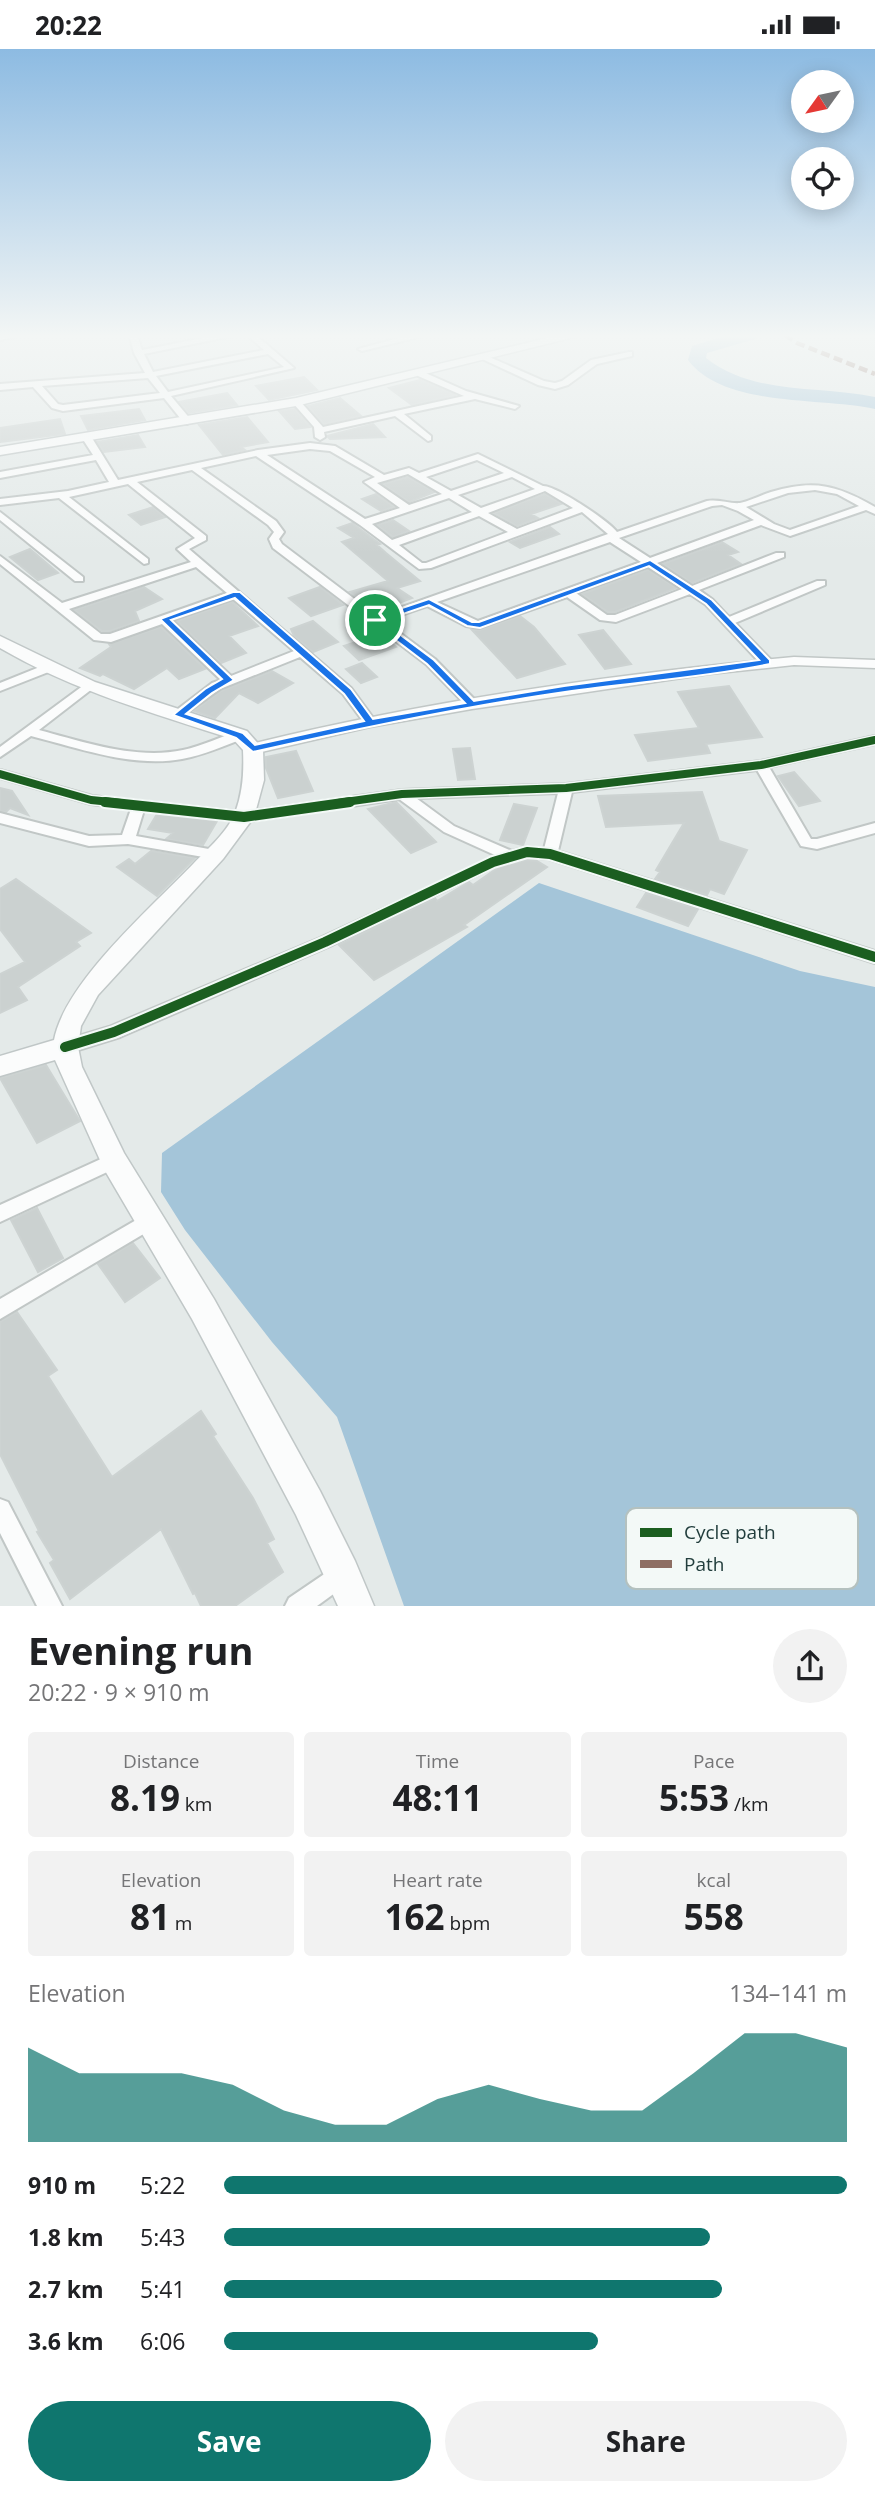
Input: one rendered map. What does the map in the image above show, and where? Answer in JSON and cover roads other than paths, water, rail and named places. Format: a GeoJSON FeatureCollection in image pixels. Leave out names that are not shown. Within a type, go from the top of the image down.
{"type":"FeatureCollection","features":[{"type":"Feature","properties":{"kind":"main road"},"geometry":{"type":"LineString","coordinates":[[0,451],[264,408]]}},
{"type":"Feature","properties":{"kind":"main road"},"geometry":{"type":"LineString","coordinates":[[0,641],[47,669],[88,686],[178,715],[246,742],[254,780],[244,817],[215,854],[89,989],[75,1011],[65,1047],[69,1067],[114,1161],[203,1309],[343,1573],[356,1606]]}},
{"type":"Feature","properties":{"kind":"main road"},"geometry":{"type":"LineString","coordinates":[[0,1066],[65,1047]]}},
{"type":"Feature","properties":{"kind":"street"},"geometry":{"type":"LineString","coordinates":[[176,408],[187,421]]}},
{"type":"Feature","properties":{"kind":"street"},"geometry":{"type":"LineString","coordinates":[[300,408],[319,439],[381,477]]}},
{"type":"Feature","properties":{"kind":"street"},"geometry":{"type":"LineString","coordinates":[[0,491],[2,502],[61,495],[319,439],[429,408]]}},
{"type":"Feature","properties":{"kind":"street"},"geometry":{"type":"LineString","coordinates":[[399,415],[428,437]]}},
{"type":"Feature","properties":{"kind":"street"},"geometry":{"type":"LineString","coordinates":[[87,438],[115,484]]}},
{"type":"Feature","properties":{"kind":"street"},"geometry":{"type":"LineString","coordinates":[[258,453],[364,523],[416,565],[423,566],[583,508]]}},
{"type":"Feature","properties":{"kind":"street"},"geometry":{"type":"LineString","coordinates":[[0,475],[99,457]]}},
{"type":"Feature","properties":{"kind":"street"},"geometry":{"type":"LineString","coordinates":[[391,544],[541,490],[475,457],[419,476]]}},
{"type":"Feature","properties":{"kind":"street"},"geometry":{"type":"LineString","coordinates":[[192,466],[272,523],[279,532],[274,539],[277,546],[431,662],[472,704]]}},
{"type":"Feature","properties":{"kind":"street"},"geometry":{"type":"LineString","coordinates":[[408,509],[370,483],[381,477],[407,471],[516,533]]}},
{"type":"Feature","properties":{"kind":"street"},"geometry":{"type":"LineString","coordinates":[[364,523],[512,474]]}},
{"type":"Feature","properties":{"kind":"street"},"geometry":{"type":"LineString","coordinates":[[129,480],[201,537],[201,540],[182,547],[347,691],[370,722]]}},
{"type":"Feature","properties":{"kind":"street"},"geometry":{"type":"LineString","coordinates":[[547,488],[573,505],[583,508],[612,531],[613,535],[610,537]]}},
{"type":"Feature","properties":{"kind":"street"},"geometry":{"type":"LineString","coordinates":[[737,507],[776,492],[803,490],[839,492],[871,509]]}},
{"type":"Feature","properties":{"kind":"street"},"geometry":{"type":"LineString","coordinates":[[61,495],[144,561]]}},
{"type":"Feature","properties":{"kind":"street"},"geometry":{"type":"LineString","coordinates":[[375,620],[711,503],[727,503],[778,530],[795,532],[871,509]]}},
{"type":"Feature","properties":{"kind":"street"},"geometry":{"type":"LineString","coordinates":[[0,515],[79,579]]}},
{"type":"Feature","properties":{"kind":"street"},"geometry":{"type":"LineString","coordinates":[[429,602],[474,625],[569,593],[762,521]]}},
{"type":"Feature","properties":{"kind":"street"},"geometry":{"type":"LineString","coordinates":[[610,537],[693,590],[729,621],[766,662]]}},
{"type":"Feature","properties":{"kind":"street"},"geometry":{"type":"LineString","coordinates":[[569,593],[608,619],[693,590],[780,555]]}},
{"type":"Feature","properties":{"kind":"street"},"geometry":{"type":"LineString","coordinates":[[0,559],[98,638],[111,638],[236,594]]}},
{"type":"Feature","properties":{"kind":"street"},"geometry":{"type":"LineString","coordinates":[[59,608],[198,562]]}},
{"type":"Feature","properties":{"kind":"street"},"geometry":{"type":"LineString","coordinates":[[729,621],[821,583]]}},
{"type":"Feature","properties":{"kind":"street"},"geometry":{"type":"LineString","coordinates":[[164,619],[229,680]]}},
{"type":"Feature","properties":{"kind":"street"},"geometry":{"type":"LineString","coordinates":[[178,715],[208,691],[229,680],[302,652]]}},
{"type":"Feature","properties":{"kind":"street"},"geometry":{"type":"LineString","coordinates":[[28,731],[75,743],[169,756],[564,689],[766,662],[875,664]]}},
{"type":"Feature","properties":{"kind":"street"},"geometry":{"type":"LineString","coordinates":[[0,687],[47,669]]}},
{"type":"Feature","properties":{"kind":"street"},"geometry":{"type":"LineString","coordinates":[[0,753],[88,686]]}},
{"type":"Feature","properties":{"kind":"street"},"geometry":{"type":"LineString","coordinates":[[0,774],[91,800],[244,817],[402,794],[566,788],[761,765],[875,740]]}},
{"type":"Feature","properties":{"kind":"street"},"geometry":{"type":"LineString","coordinates":[[761,765],[806,843],[817,844],[875,828]]}},
{"type":"Feature","properties":{"kind":"street"},"geometry":{"type":"LineString","coordinates":[[550,854],[566,788]]}},
{"type":"Feature","properties":{"kind":"street"},"geometry":{"type":"LineString","coordinates":[[402,794],[449,829],[510,856]]}},
{"type":"Feature","properties":{"kind":"street"},"geometry":{"type":"LineString","coordinates":[[128,839],[139,806]]}},
{"type":"Feature","properties":{"kind":"street"},"geometry":{"type":"LineString","coordinates":[[0,818],[89,841],[128,839],[215,854]]}},
{"type":"Feature","properties":{"kind":"street"},"geometry":{"type":"LineString","coordinates":[[65,1047],[114,1032],[325,942],[510,856],[527,852],[550,854],[875,957]]}},
{"type":"Feature","properties":{"kind":"street"},"geometry":{"type":"LineString","coordinates":[[0,1214],[114,1161]]}},
{"type":"Feature","properties":{"kind":"street"},"geometry":{"type":"LineString","coordinates":[[0,1310],[150,1220]]}},
{"type":"Feature","properties":{"kind":"street"},"geometry":{"type":"LineString","coordinates":[[0,1510],[50,1606]]}},
{"type":"Feature","properties":{"kind":"street"},"geometry":{"type":"LineString","coordinates":[[297,1606],[343,1573]]}},
{"type":"Feature","properties":{"kind":"water"},"geometry":{"type":"Polygon","coordinates":[[[539,883],[800,971],[875,987],[875,1606],[404,1606],[337,1417],[272,1342],[185,1230],[161,1192],[162,1153],[539,883]]]}}]}
